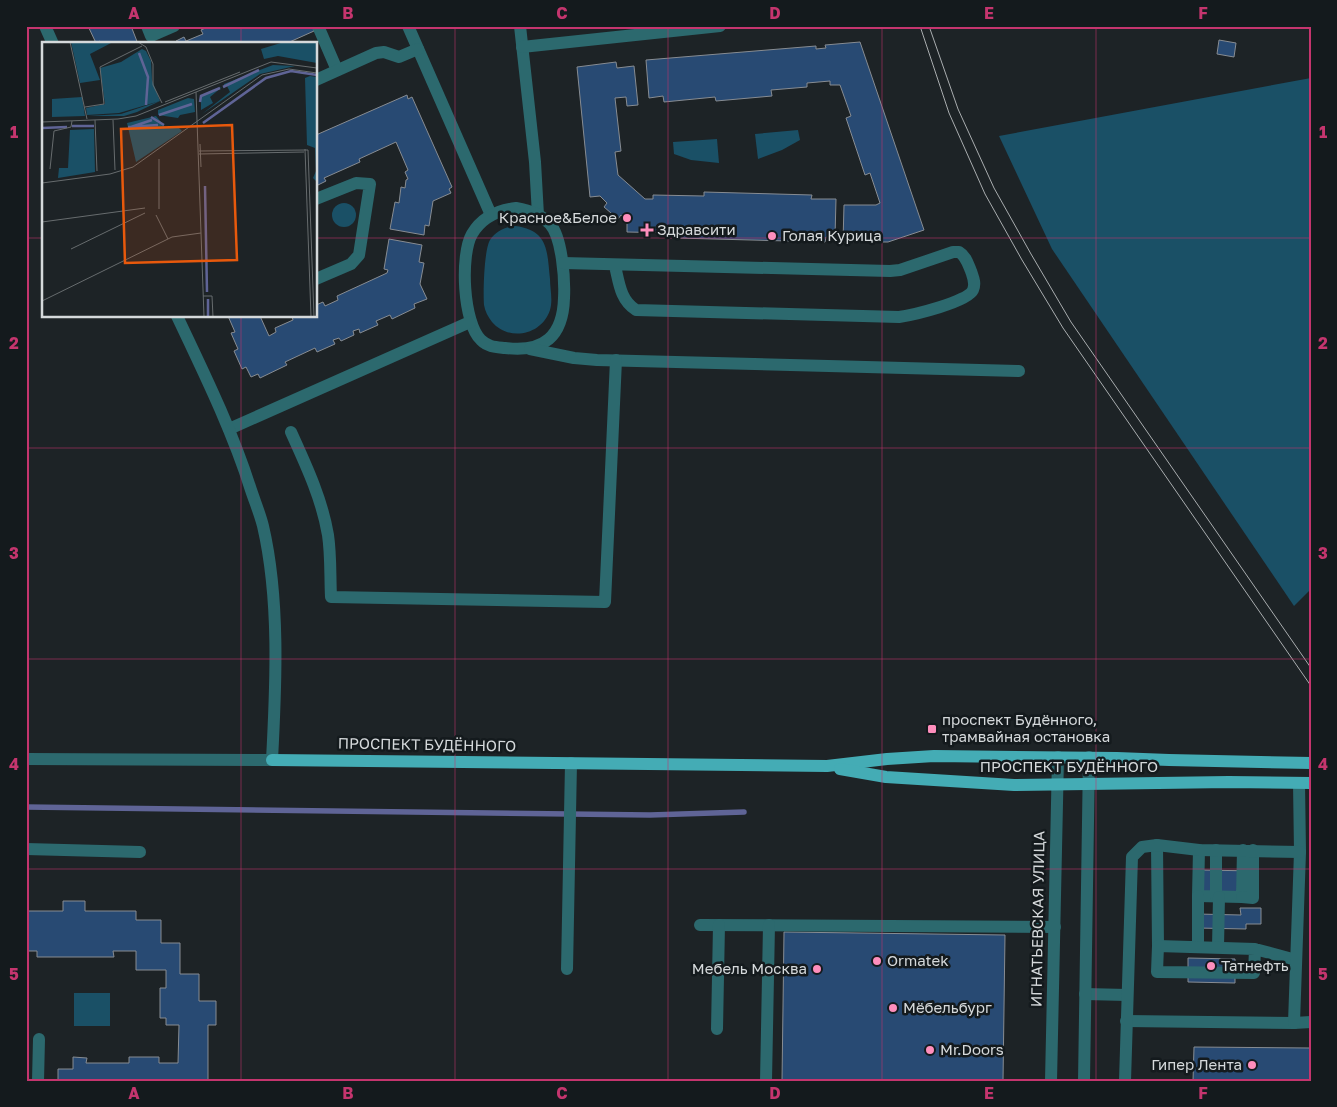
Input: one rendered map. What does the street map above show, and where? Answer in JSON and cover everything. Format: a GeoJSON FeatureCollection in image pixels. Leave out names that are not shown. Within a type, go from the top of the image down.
{"type":"FeatureCollection","features":[{"type":"Feature","properties":{"kind":"main road","name":"ПРОСПЕКТ БУДЁННОГО"},"geometry":{"type":"LineString","coordinates":[[272,760],[828,766],[934,756],[1089,757],[1311,763]]}},
{"type":"Feature","properties":{"kind":"main road","name":"ПРОСПЕКТ БУДЁННОГО"},"geometry":{"type":"LineString","coordinates":[[828,766],[886,777],[1014,786],[1229,782],[1305,783]]}},
{"type":"Feature","properties":{"kind":"street"},"geometry":{"type":"LineString","coordinates":[[45,26],[52,42]]}},
{"type":"Feature","properties":{"kind":"street"},"geometry":{"type":"LineString","coordinates":[[147,26],[151,36],[174,26]]}},
{"type":"Feature","properties":{"kind":"street"},"geometry":{"type":"LineString","coordinates":[[318,26],[337,70]]}},
{"type":"Feature","properties":{"kind":"street"},"geometry":{"type":"LineString","coordinates":[[408,26],[491,214]]}},
{"type":"Feature","properties":{"kind":"street"},"geometry":{"type":"LineString","coordinates":[[520,26],[535,162],[538,215]]}},
{"type":"Feature","properties":{"kind":"street"},"geometry":{"type":"LineString","coordinates":[[522,47],[720,26]]}},
{"type":"Feature","properties":{"kind":"street"},"geometry":{"type":"LineString","coordinates":[[318,79],[376,53],[384,52],[399,57],[418,49]]}},
{"type":"Feature","properties":{"kind":"street"},"geometry":{"type":"LineString","coordinates":[[318,198],[356,183],[370,184],[359,255],[351,264],[318,278]]}},
{"type":"Feature","properties":{"kind":"street"},"geometry":{"type":"LineString","coordinates":[[530,349],[556,333],[562,319],[564,298],[563,264],[551,225],[538,215],[527,210],[516,208],[502,210],[491,214],[480,223],[471,235],[466,257],[466,299],[470,322],[480,339],[489,346],[530,349],[574,358],[616,360],[1019,371]]}},
{"type":"Feature","properties":{"kind":"street"},"geometry":{"type":"LineString","coordinates":[[563,264],[890,271],[900,270],[953,252],[959,252],[965,257],[974,284],[973,291],[967,298],[926,312],[899,317],[636,310],[628,305],[623,296],[615,266]]}},
{"type":"Feature","properties":{"kind":"street"},"geometry":{"type":"LineString","coordinates":[[178,318],[246,472],[263,525],[270,567],[275,648],[272,760]]}},
{"type":"Feature","properties":{"kind":"street"},"geometry":{"type":"LineString","coordinates":[[228,429],[470,322]]}},
{"type":"Feature","properties":{"kind":"street"},"geometry":{"type":"LineString","coordinates":[[291,432],[306,464],[320,504],[328,535],[331,597],[605,602],[616,360]]}},
{"type":"Feature","properties":{"kind":"street","name":"ИГНАТЬЕВСКАЯ УЛИЦА"},"geometry":{"type":"LineString","coordinates":[[1051,1081],[1058,757]]}},
{"type":"Feature","properties":{"kind":"street"},"geometry":{"type":"LineString","coordinates":[[1084,1081],[1089,757]]}},
{"type":"Feature","properties":{"kind":"street","name":"ПРОСПЕКТ БУДЁННОГО"},"geometry":{"type":"LineString","coordinates":[[26,759],[272,760]]}},
{"type":"Feature","properties":{"kind":"street"},"geometry":{"type":"LineString","coordinates":[[567,969],[571,763]]}},
{"type":"Feature","properties":{"kind":"street"},"geometry":{"type":"LineString","coordinates":[[1294,1023],[1300,852],[1305,838],[1305,783]]}},
{"type":"Feature","properties":{"kind":"street"},"geometry":{"type":"LineString","coordinates":[[1125,1081],[1132,857],[1142,848],[1157,845],[1199,850],[1300,852]]}},
{"type":"Feature","properties":{"kind":"street"},"geometry":{"type":"LineString","coordinates":[[1157,845],[1157,972],[1254,973],[1255,949]]}},
{"type":"Feature","properties":{"kind":"street"},"geometry":{"type":"LineString","coordinates":[[26,849],[140,852]]}},
{"type":"Feature","properties":{"kind":"street"},"geometry":{"type":"LineString","coordinates":[[1198,947],[1199,850]]}},
{"type":"Feature","properties":{"kind":"street"},"geometry":{"type":"LineString","coordinates":[[1216,850],[1218,947]]}},
{"type":"Feature","properties":{"kind":"street"},"geometry":{"type":"LineString","coordinates":[[1198,896],[1253,898],[1248,850]]}},
{"type":"Feature","properties":{"kind":"street"},"geometry":{"type":"LineString","coordinates":[[700,925],[1054,927]]}},
{"type":"Feature","properties":{"kind":"street"},"geometry":{"type":"LineString","coordinates":[[717,1029],[719,925]]}},
{"type":"Feature","properties":{"kind":"street"},"geometry":{"type":"LineString","coordinates":[[766,1081],[769,925]]}},
{"type":"Feature","properties":{"kind":"street"},"geometry":{"type":"LineString","coordinates":[[1158,946],[1255,949],[1296,960]]}},
{"type":"Feature","properties":{"kind":"street"},"geometry":{"type":"LineString","coordinates":[[1085,994],[1127,995]]}},
{"type":"Feature","properties":{"kind":"street"},"geometry":{"type":"LineString","coordinates":[[1126,1021],[1311,1022]]}},
{"type":"Feature","properties":{"kind":"street"},"geometry":{"type":"LineString","coordinates":[[38,1081],[39,1038]]}},
{"type":"Feature","properties":{"kind":"shaded area"},"geometry":{"type":"Polygon","coordinates":[[[1311,78],[1311,589],[1294,606],[1052,249],[999,136],[1311,78]]]}},
{"type":"Feature","properties":{"kind":"shaded area"},"geometry":{"type":"Polygon","coordinates":[[[798,130],[800,140],[782,150],[758,159],[755,134],[798,130]]]}},
{"type":"Feature","properties":{"kind":"shaded area"},"geometry":{"type":"Polygon","coordinates":[[[717,139],[719,163],[691,160],[674,154],[673,142],[717,139]]]}},
{"type":"Feature","properties":{"kind":"shaded area"},"geometry":{"type":"Polygon","coordinates":[[[344,203],[349,204],[355,210],[355,220],[349,226],[344,227],[339,226],[333,220],[332,215],[333,210],[339,204],[344,203]]]}},
{"type":"Feature","properties":{"kind":"shaded area"},"geometry":{"type":"Polygon","coordinates":[[[515,226],[534,232],[544,244],[547,251],[551,298],[551,306],[546,319],[533,330],[516,334],[499,328],[492,322],[484,305],[485,262],[488,245],[495,234],[508,227],[515,226]]]}},
{"type":"Feature","properties":{"kind":"shaded area"},"geometry":{"type":"Polygon","coordinates":[[[74,993],[110,993],[110,1026],[74,1026],[74,993]]]}},
{"type":"Feature","properties":{"kind":"building"},"geometry":{"type":"Polygon","coordinates":[[[88,26],[131,26],[137,42],[100,41],[96,42],[88,26]]]}},
{"type":"Feature","properties":{"kind":"building"},"geometry":{"type":"Polygon","coordinates":[[[210,26],[312,26],[314,31],[289,42],[176,42],[184,37],[186,41],[203,34],[201,30],[210,26]]]}},
{"type":"Feature","properties":{"kind":"building"},"geometry":{"type":"Polygon","coordinates":[[[1219,40],[1236,43],[1234,57],[1217,54],[1219,40]]]}},
{"type":"Feature","properties":{"kind":"building"},"geometry":{"type":"Polygon","coordinates":[[[860,42],[924,230],[888,242],[843,242],[844,205],[876,205],[880,203],[870,173],[865,175],[846,118],[851,116],[840,85],[830,85],[830,81],[807,83],[807,87],[771,90],[772,96],[716,101],[715,97],[664,102],[663,96],[649,98],[646,60],[816,46],[816,49],[826,48],[825,45],[860,42]]]}},
{"type":"Feature","properties":{"kind":"building"},"geometry":{"type":"Polygon","coordinates":[[[616,62],[617,68],[634,66],[638,105],[627,106],[626,97],[615,98],[621,151],[615,152],[618,175],[645,199],[653,199],[653,195],[704,196],[704,192],[812,195],[811,199],[836,199],[835,237],[826,237],[825,242],[677,238],[677,233],[627,232],[627,221],[621,215],[618,219],[604,207],[607,203],[600,196],[590,197],[577,67],[616,62]]]}},
{"type":"Feature","properties":{"kind":"building"},"geometry":{"type":"Polygon","coordinates":[[[407,95],[408,99],[412,97],[452,187],[449,189],[451,193],[433,201],[429,226],[425,225],[424,235],[390,229],[395,202],[399,203],[401,187],[405,188],[406,180],[408,179],[405,172],[408,170],[396,142],[359,159],[360,162],[324,178],[326,181],[318,185],[318,134],[407,95]]]}},
{"type":"Feature","properties":{"kind":"building"},"geometry":{"type":"Polygon","coordinates":[[[389,239],[422,245],[419,262],[424,263],[420,284],[427,299],[414,304],[415,308],[392,319],[390,315],[376,321],[378,325],[360,333],[359,329],[353,331],[354,335],[341,341],[339,338],[333,340],[335,344],[317,352],[315,348],[285,362],[287,365],[260,378],[258,374],[251,377],[246,367],[242,369],[234,351],[238,349],[231,333],[235,332],[229,318],[261,318],[269,336],[276,332],[275,328],[293,320],[292,318],[318,318],[318,304],[323,302],[325,306],[338,300],[337,296],[387,273],[388,270],[384,269],[389,239]]]}},
{"type":"Feature","properties":{"kind":"building"},"geometry":{"type":"Polygon","coordinates":[[[1200,870],[1256,871],[1256,892],[1199,892],[1200,870]]]}},
{"type":"Feature","properties":{"kind":"building"},"geometry":{"type":"Polygon","coordinates":[[[63,901],[85,901],[85,911],[136,911],[136,920],[161,920],[161,943],[180,943],[180,974],[199,974],[199,1001],[216,1001],[216,1025],[208,1025],[208,1081],[58,1081],[58,1069],[73,1069],[73,1057],[87,1058],[86,1063],[129,1063],[129,1057],[159,1057],[159,1063],[178,1063],[179,1025],[166,1025],[166,1018],[160,1018],[160,988],[166,988],[166,970],[136,970],[136,951],[113,951],[114,957],[37,957],[37,951],[26,951],[26,911],[63,911],[63,901]]]}},
{"type":"Feature","properties":{"kind":"building","name":"Татнефть"},"geometry":{"type":"Polygon","coordinates":[[[1240,908],[1261,908],[1261,924],[1246,924],[1246,929],[1197,928],[1197,914],[1241,915],[1240,908]]]}},
{"type":"Feature","properties":{"kind":"building","name":"Мёбельбург"},"geometry":{"type":"Polygon","coordinates":[[[784,932],[1005,935],[1003,1081],[782,1081],[784,932]]]}},
{"type":"Feature","properties":{"kind":"building","name":"Татнефть"},"geometry":{"type":"Polygon","coordinates":[[[1188,958],[1235,959],[1235,983],[1188,982],[1188,958]]]}},
{"type":"Feature","properties":{"kind":"building","name":"Гипер Лента"},"geometry":{"type":"Polygon","coordinates":[[[1194,1047],[1311,1048],[1311,1081],[1193,1081],[1194,1047]]]}},
{"type":"Feature","properties":{"kind":"waterway"},"geometry":{"type":"LineString","coordinates":[[26,807],[650,815],[744,812]]}},
{"type":"Feature","properties":{"kind":"tram line"},"geometry":{"type":"LineString","coordinates":[[920,26],[949,113],[985,194],[1022,260],[1063,328],[1311,686]]}},
{"type":"Feature","properties":{"kind":"tram line"},"geometry":{"type":"LineString","coordinates":[[929,26],[958,109],[994,188],[1071,322],[1311,668]]}},
{"type":"Feature","properties":{"kind":"place","name":"Красное&Белое"},"geometry":{"type":"Point","coordinates":[627,218]}},
{"type":"Feature","properties":{"kind":"place","name":"Здравсити"},"geometry":{"type":"Point","coordinates":[647,230]}},
{"type":"Feature","properties":{"kind":"place","name":"Голая Курица"},"geometry":{"type":"Point","coordinates":[772,236]}},
{"type":"Feature","properties":{"kind":"place","name":"проспект Будённого, трамвайная остановка"},"geometry":{"type":"Point","coordinates":[932,729]}},
{"type":"Feature","properties":{"kind":"place","name":"Ormatek"},"geometry":{"type":"Point","coordinates":[877,961]}},
{"type":"Feature","properties":{"kind":"place","name":"Татнефть"},"geometry":{"type":"Point","coordinates":[1211,966]}},
{"type":"Feature","properties":{"kind":"place","name":"Мебель Москва"},"geometry":{"type":"Point","coordinates":[817,969]}},
{"type":"Feature","properties":{"kind":"place","name":"Мёбельбург"},"geometry":{"type":"Point","coordinates":[893,1008]}},
{"type":"Feature","properties":{"kind":"place","name":"Mr.Doors"},"geometry":{"type":"Point","coordinates":[930,1050]}},
{"type":"Feature","properties":{"kind":"place","name":"Гипер Лента"},"geometry":{"type":"Point","coordinates":[1252,1065]}}]}
